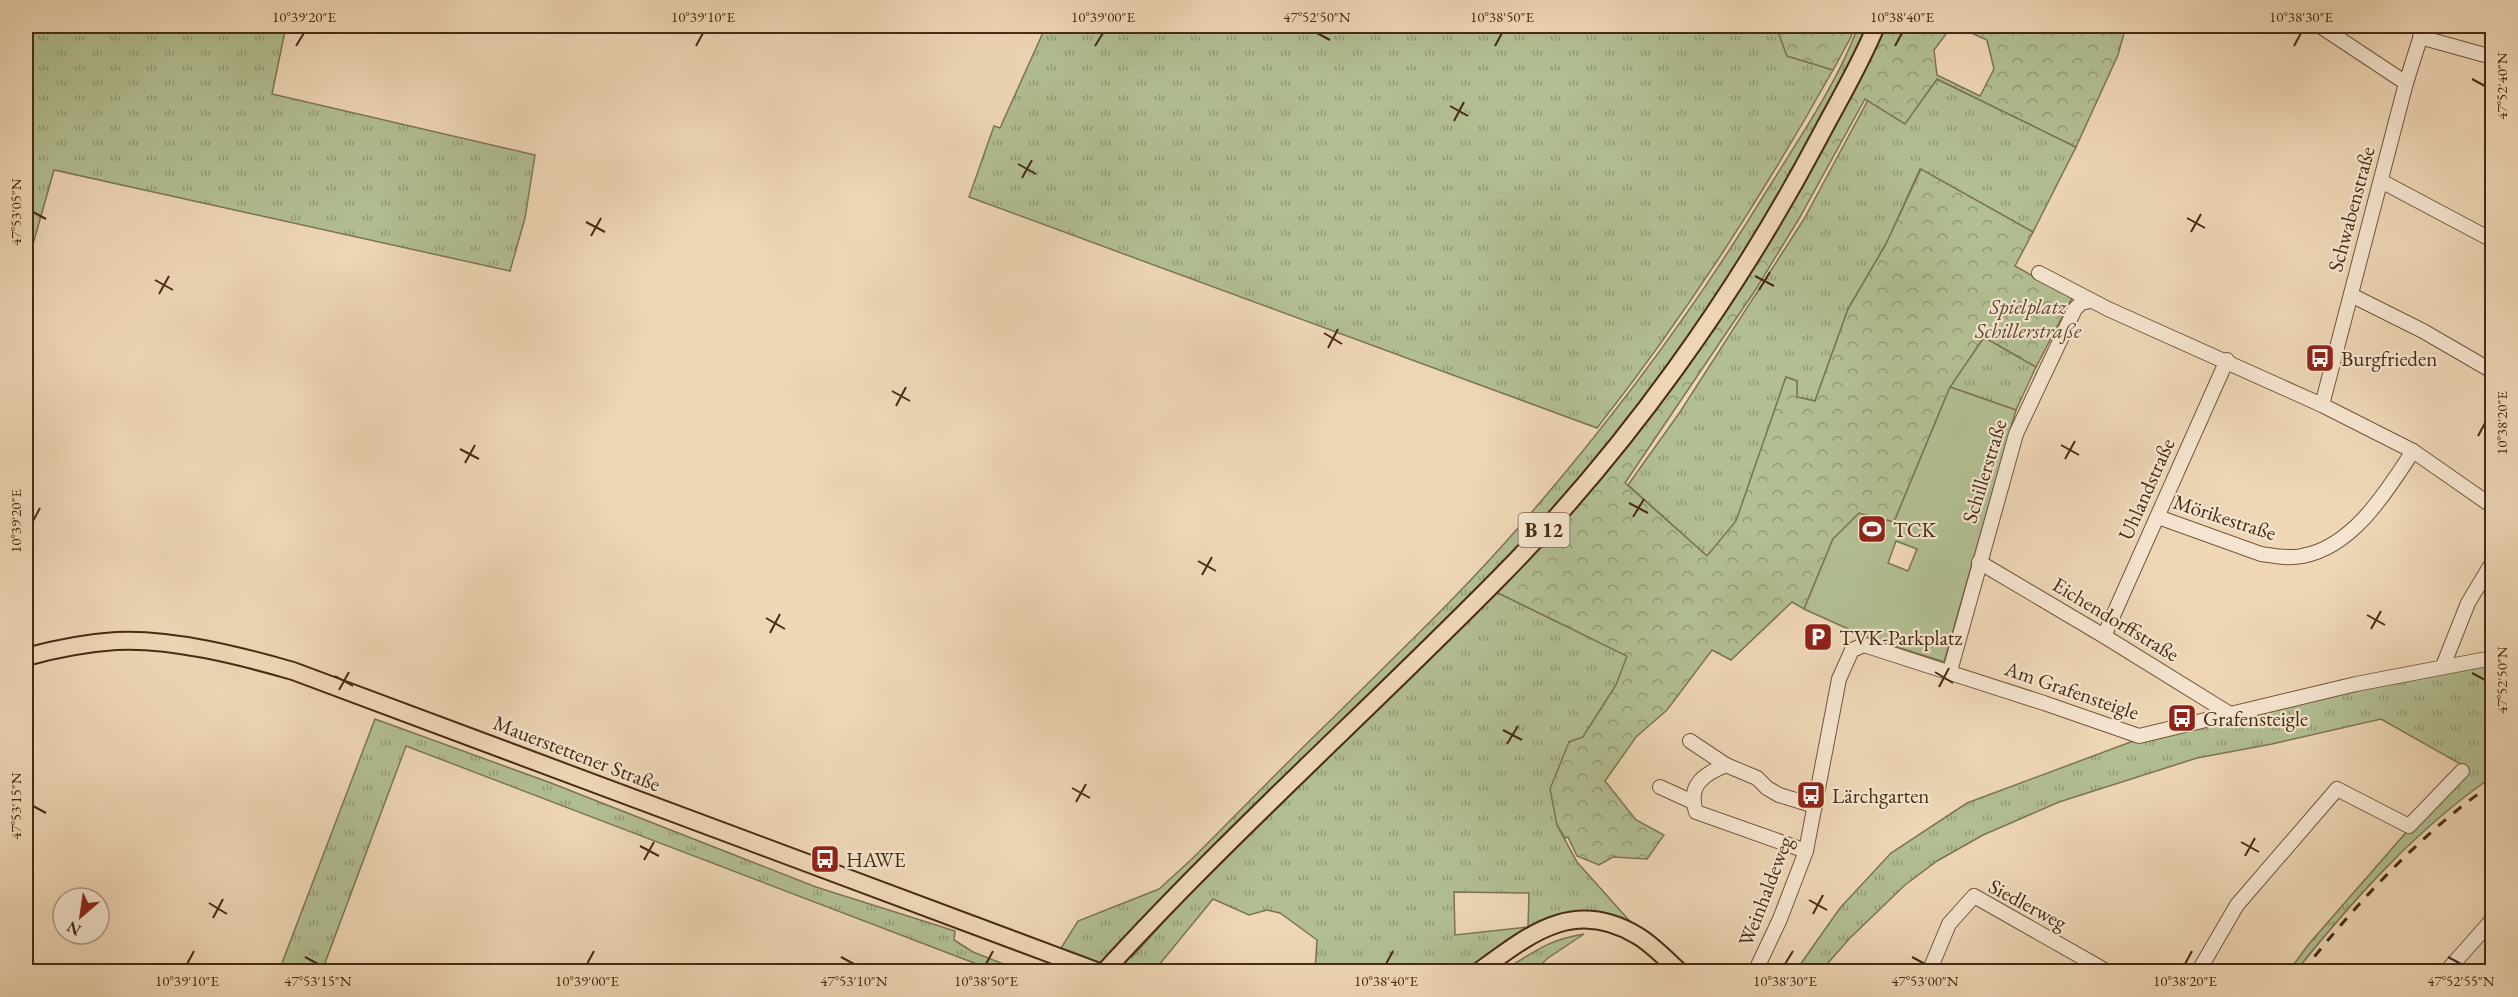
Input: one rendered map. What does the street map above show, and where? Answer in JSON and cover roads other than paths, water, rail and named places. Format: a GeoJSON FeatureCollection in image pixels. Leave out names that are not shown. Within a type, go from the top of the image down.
{"type":"FeatureCollection","features":[{"type":"Feature","properties":{"kind":"main road","name":"B 12"},"geometry":{"type":"LineString","coordinates":[[1104,972],[1193,878],[1500,577],[1605,458],[1678,363],[1753,252],[1804,166],[1876,26]]}},
{"type":"Feature","properties":{"kind":"main road","name":"Mauerstettener Straße"},"geometry":{"type":"LineString","coordinates":[[26,657],[57,649],[117,641],[179,646],[248,658],[293,671],[1100,972]]}},
{"type":"Feature","properties":{"kind":"main road"},"geometry":{"type":"LineString","coordinates":[[1478,972],[1528,935],[1556,922],[1592,919],[1618,925],[1641,937],[1680,972]]}},
{"type":"Feature","properties":{"kind":"street"},"geometry":{"type":"LineString","coordinates":[[2320,26],[2406,83]]}},
{"type":"Feature","properties":{"kind":"street"},"geometry":{"type":"LineString","coordinates":[[2422,31],[2493,57]]}},
{"type":"Feature","properties":{"kind":"street","name":"Schwabenstraße"},"geometry":{"type":"LineString","coordinates":[[2322,405],[2406,83],[2422,31]]}},
{"type":"Feature","properties":{"kind":"street"},"geometry":{"type":"LineString","coordinates":[[2380,181],[2493,240]]}},
{"type":"Feature","properties":{"kind":"street"},"geometry":{"type":"LineString","coordinates":[[2039,273],[2091,301],[2227,360],[2413,451],[2493,506]]}},
{"type":"Feature","properties":{"kind":"street"},"geometry":{"type":"LineString","coordinates":[[2351,295],[2423,331],[2493,371]]}},
{"type":"Feature","properties":{"kind":"street","name":"Schillerstraße"},"geometry":{"type":"LineString","coordinates":[[1950,671],[1979,562],[2023,416],[2075,309],[2081,303],[2091,301]]}},
{"type":"Feature","properties":{"kind":"street","name":"Uhlandstraße"},"geometry":{"type":"LineString","coordinates":[[2104,636],[2227,360]]}},
{"type":"Feature","properties":{"kind":"street","name":"Mörikestraße"},"geometry":{"type":"LineString","coordinates":[[2158,517],[2261,554],[2301,557],[2339,542],[2381,500],[2413,451]]}},
{"type":"Feature","properties":{"kind":"street","name":"Eichendorffstraße"},"geometry":{"type":"LineString","coordinates":[[1979,562],[2230,714]]}},
{"type":"Feature","properties":{"kind":"street"},"geometry":{"type":"LineString","coordinates":[[2443,666],[2468,603],[2493,563]]}},
{"type":"Feature","properties":{"kind":"street","name":"Am Grafensteigle"},"geometry":{"type":"LineString","coordinates":[[1852,650],[1864,645],[1950,671],[2139,736],[2443,666],[2493,658]]}},
{"type":"Feature","properties":{"kind":"street","name":"Weinhaldeweg"},"geometry":{"type":"LineString","coordinates":[[1755,972],[1780,919],[1806,851],[1839,679],[1852,650]]}},
{"type":"Feature","properties":{"kind":"street"},"geometry":{"type":"LineString","coordinates":[[1690,741],[1726,765],[1757,778],[1779,795],[1815,806]]}},
{"type":"Feature","properties":{"kind":"street"},"geometry":{"type":"LineString","coordinates":[[1726,765],[1706,773],[1697,785],[1693,802],[1696,812],[1806,851]]}},
{"type":"Feature","properties":{"kind":"street"},"geometry":{"type":"LineString","coordinates":[[2198,972],[2237,904],[2337,789],[2409,826],[2462,771]]}},
{"type":"Feature","properties":{"kind":"street"},"geometry":{"type":"LineString","coordinates":[[1660,787],[1693,802]]}},
{"type":"Feature","properties":{"kind":"street","name":"Siedlerweg"},"geometry":{"type":"LineString","coordinates":[[1929,972],[1949,924],[1974,896],[2108,972]]}},
{"type":"Feature","properties":{"kind":"street"},"geometry":{"type":"LineString","coordinates":[[2446,972],[2490,927]]}},
{"type":"Feature","properties":{"kind":"railway"},"geometry":{"type":"LineString","coordinates":[[2302,972],[2367,895],[2415,847],[2492,784]]}},
{"type":"Feature","properties":{"kind":"place","name":"Burgfrieden"},"geometry":{"type":"Point","coordinates":[2320,358]}},
{"type":"Feature","properties":{"kind":"place","name":"TCK"},"geometry":{"type":"Point","coordinates":[1872,529]}},
{"type":"Feature","properties":{"kind":"place","name":"TVK-Parkplatz"},"geometry":{"type":"Point","coordinates":[1818,637]}},
{"type":"Feature","properties":{"kind":"place","name":"Grafensteigle"},"geometry":{"type":"Point","coordinates":[2182,718]}},
{"type":"Feature","properties":{"kind":"place","name":"Lärchgarten"},"geometry":{"type":"Point","coordinates":[1811,795]}},
{"type":"Feature","properties":{"kind":"place","name":"HAWE"},"geometry":{"type":"Point","coordinates":[825,859]}},
{"type":"Feature","properties":{"kind":"park label","name":"Spielplatz Schillerstraße"},"geometry":{"type":"Point","coordinates":[2028,318]}}]}
